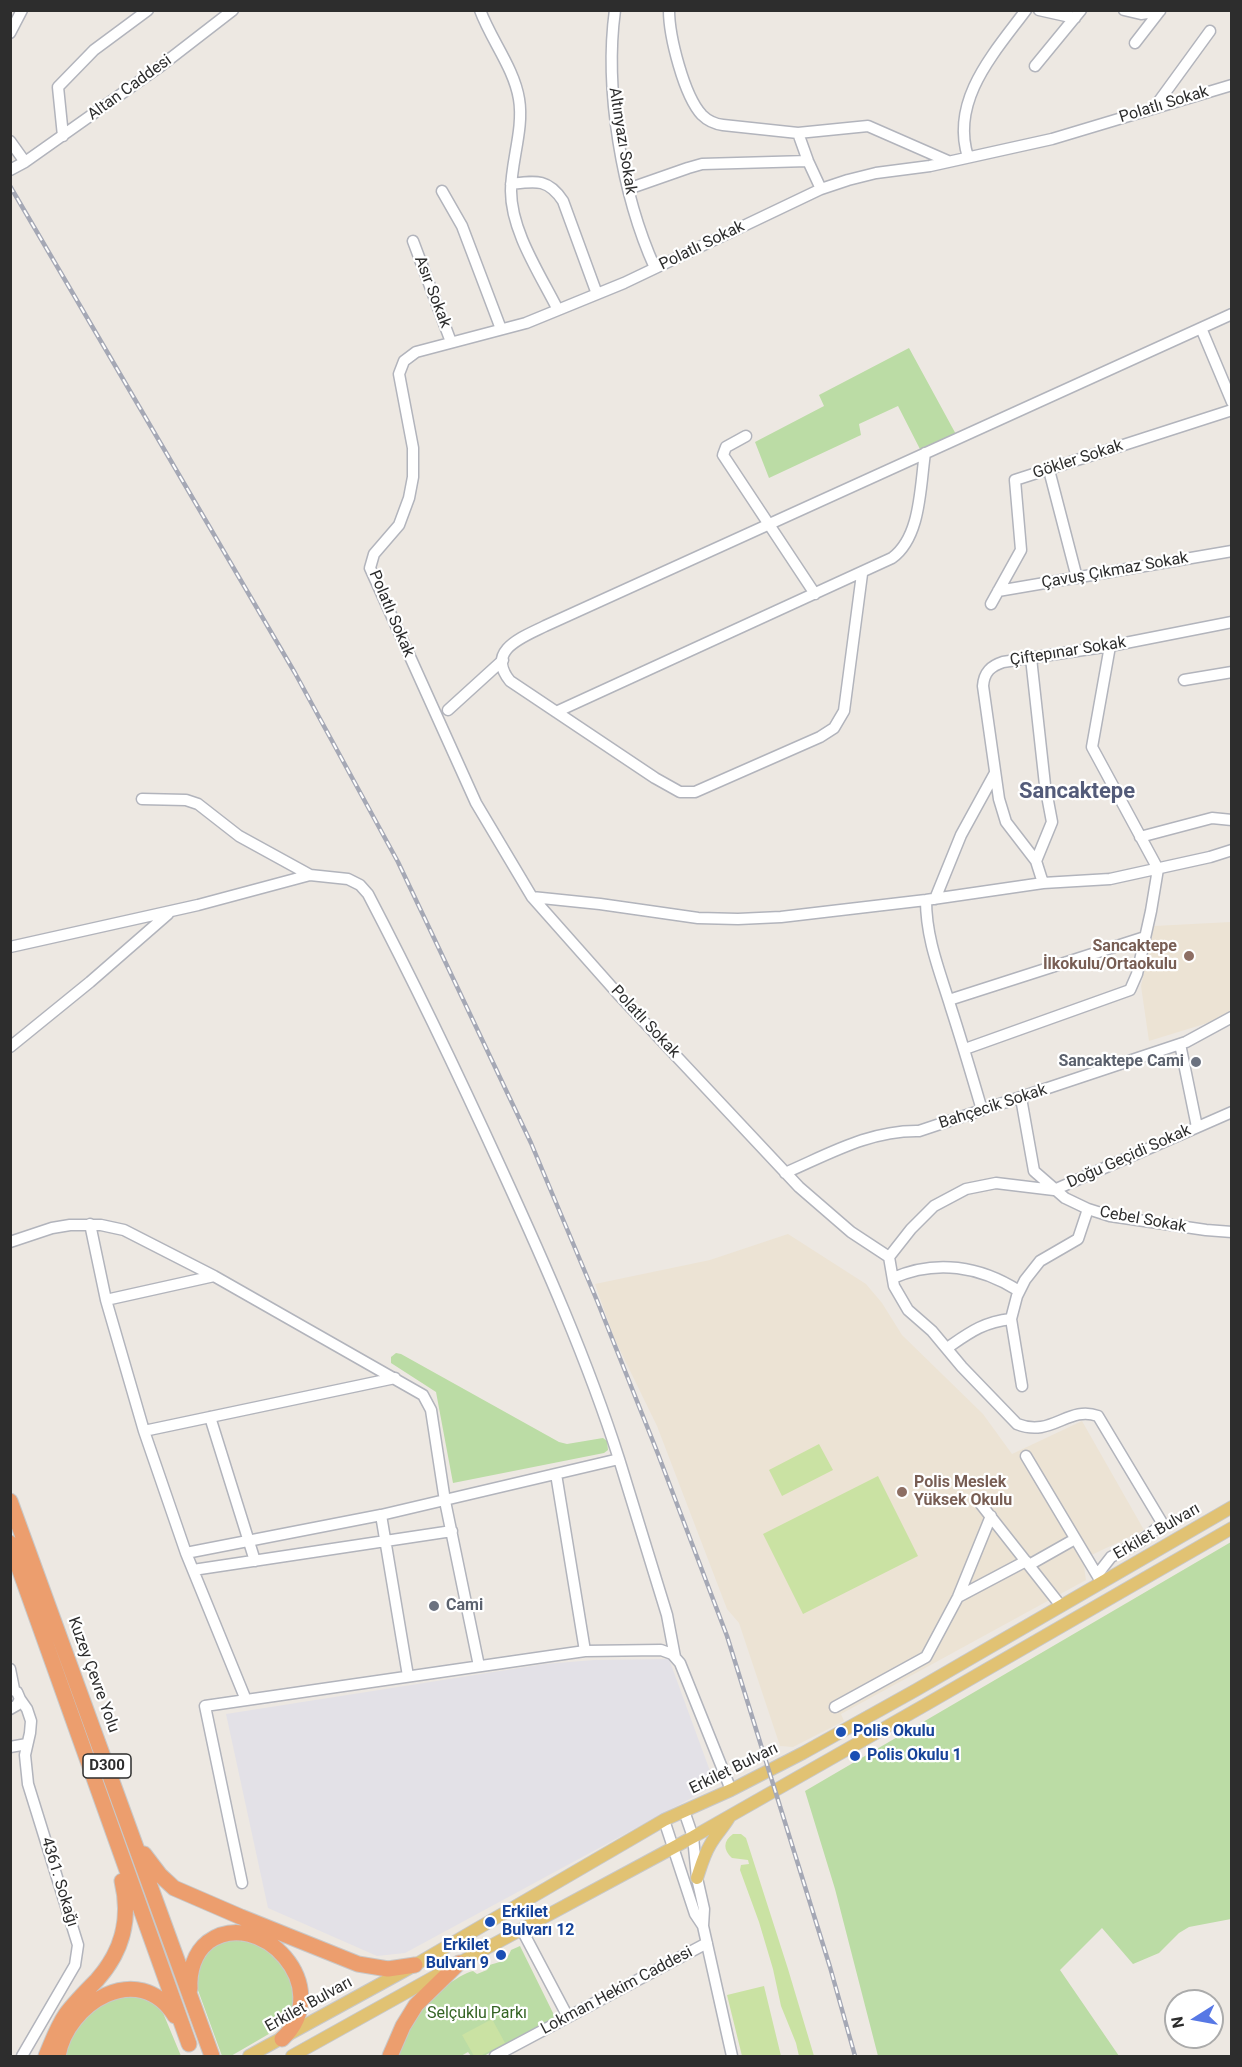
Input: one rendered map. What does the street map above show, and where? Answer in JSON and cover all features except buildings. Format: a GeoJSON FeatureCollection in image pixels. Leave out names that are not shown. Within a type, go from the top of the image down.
{"type":"FeatureCollection","features":[{"type":"Feature","properties":{"kind":"highway","name":"Kuzey Çevre Yolu"},"geometry":{"type":"LineString","coordinates":[[10,1501],[212,2056]]}},
{"type":"Feature","properties":{"kind":"highway","name":"Kuzey Çevre Yolu"},"geometry":{"type":"LineString","coordinates":[[10,1543],[191,2050]]}},
{"type":"Feature","properties":{"kind":"highway"},"geometry":{"type":"LineString","coordinates":[[46,2056],[61,2021],[108,1966],[117,1953],[122,1937],[126,1899],[110,1822]]}},
{"type":"Feature","properties":{"kind":"highway"},"geometry":{"type":"LineString","coordinates":[[134,1841],[160,1875],[174,1888],[358,1964],[388,1969],[415,1965]]}},
{"type":"Feature","properties":{"kind":"highway"},"geometry":{"type":"LineString","coordinates":[[192,2000],[191,1971],[196,1957],[204,1946],[215,1938],[228,1934],[246,1934],[257,1937],[283,1955],[295,1972],[301,1987],[301,2006],[297,2018],[282,2038]]}},
{"type":"Feature","properties":{"kind":"highway"},"geometry":{"type":"LineString","coordinates":[[390,2056],[403,2026],[416,2005],[459,1963]]}},
{"type":"Feature","properties":{"kind":"highway"},"geometry":{"type":"LineString","coordinates":[[58,2056],[68,2029],[82,2011],[104,1996],[130,1990],[150,1993],[166,2004],[179,2024],[191,2050]]}},
{"type":"Feature","properties":{"kind":"main road","name":"Erkilet Bulvarı"},"geometry":{"type":"LineString","coordinates":[[249,2056],[415,1965],[664,1820],[731,1790],[870,1716],[1061,1606],[1099,1579],[1232,1508]]}},
{"type":"Feature","properties":{"kind":"main road","name":"Erkilet Bulvarı"},"geometry":{"type":"LineString","coordinates":[[292,2056],[693,1837],[1232,1528]]}},
{"type":"Feature","properties":{"kind":"main road"},"geometry":{"type":"LineString","coordinates":[[697,1878],[708,1849],[724,1829],[730,1815]]}},
{"type":"Feature","properties":{"kind":"street"},"geometry":{"type":"LineString","coordinates":[[10,33],[22,10]]}},
{"type":"Feature","properties":{"kind":"street"},"geometry":{"type":"LineString","coordinates":[[63,136],[58,87],[94,50],[148,10]]}},
{"type":"Feature","properties":{"kind":"street","name":"Altan Caddesi"},"geometry":{"type":"LineString","coordinates":[[11,170],[26,162],[158,68],[233,10]]}},
{"type":"Feature","properties":{"kind":"street"},"geometry":{"type":"LineString","coordinates":[[480,10],[515,85],[519,99],[520,114],[511,184],[513,211],[519,232],[558,310]]}},
{"type":"Feature","properties":{"kind":"street","name":"Altınyazı Sokak"},"geometry":{"type":"LineString","coordinates":[[615,10],[612,35],[614,90],[628,189],[640,231],[655,268]]}},
{"type":"Feature","properties":{"kind":"street"},"geometry":{"type":"LineString","coordinates":[[669,10],[675,54],[694,103],[704,117],[712,122],[798,133],[868,126],[948,161]]}},
{"type":"Feature","properties":{"kind":"street"},"geometry":{"type":"LineString","coordinates":[[1039,10],[1078,14]]}},
{"type":"Feature","properties":{"kind":"street"},"geometry":{"type":"LineString","coordinates":[[1124,10],[1141,14],[1160,11]]}},
{"type":"Feature","properties":{"kind":"street"},"geometry":{"type":"LineString","coordinates":[[968,157],[963,129],[968,100],[990,59],[1025,11]]}},
{"type":"Feature","properties":{"kind":"street"},"geometry":{"type":"LineString","coordinates":[[1135,43],[1160,11]]}},
{"type":"Feature","properties":{"kind":"street"},"geometry":{"type":"LineString","coordinates":[[1035,66],[1078,14]]}},
{"type":"Feature","properties":{"kind":"street"},"geometry":{"type":"LineString","coordinates":[[1154,108],[1210,31]]}},
{"type":"Feature","properties":{"kind":"street","name":"Polatlı Sokak"},"geometry":{"type":"LineString","coordinates":[[889,1257],[833,1218],[785,1173],[618,994],[532,897],[476,802],[370,568],[374,554],[394,532],[402,517],[412,486],[413,448],[399,384],[399,370],[411,354],[526,323],[655,268],[821,189],[862,176],[1052,139],[1232,85]]}},
{"type":"Feature","properties":{"kind":"street"},"geometry":{"type":"LineString","coordinates":[[798,133],[821,189]]}},
{"type":"Feature","properties":{"kind":"street"},"geometry":{"type":"LineString","coordinates":[[10,141],[26,162]]}},
{"type":"Feature","properties":{"kind":"street"},"geometry":{"type":"LineString","coordinates":[[628,189],[702,164],[808,161]]}},
{"type":"Feature","properties":{"kind":"street"},"geometry":{"type":"LineString","coordinates":[[511,184],[538,181],[555,189],[563,201],[597,294]]}},
{"type":"Feature","properties":{"kind":"street"},"geometry":{"type":"LineString","coordinates":[[442,191],[462,226],[501,329]]}},
{"type":"Feature","properties":{"kind":"street","name":"Asır Sokak"},"geometry":{"type":"LineString","coordinates":[[413,241],[451,342]]}},
{"type":"Feature","properties":{"kind":"street"},"geometry":{"type":"LineString","coordinates":[[862,573],[844,711],[834,728],[820,737],[699,790],[686,792],[674,790],[510,681],[503,669],[507,648],[516,640],[1232,314]]}},
{"type":"Feature","properties":{"kind":"street"},"geometry":{"type":"LineString","coordinates":[[1201,328],[1232,402]]}},
{"type":"Feature","properties":{"kind":"street","name":"Gökler Sokak"},"geometry":{"type":"LineString","coordinates":[[991,604],[1021,550],[1015,480],[1232,410]]}},
{"type":"Feature","properties":{"kind":"street"},"geometry":{"type":"LineString","coordinates":[[746,436],[726,447],[723,455],[815,594]]}},
{"type":"Feature","properties":{"kind":"street"},"geometry":{"type":"LineString","coordinates":[[556,712],[892,558],[908,542],[913,529],[925,453]]}},
{"type":"Feature","properties":{"kind":"street"},"geometry":{"type":"LineString","coordinates":[[1049,470],[1077,578]]}},
{"type":"Feature","properties":{"kind":"street","name":"Çavuş Çıkmaz Sokak"},"geometry":{"type":"LineString","coordinates":[[998,591],[1232,551]]}},
{"type":"Feature","properties":{"kind":"street","name":"Çiftepınar Sokak"},"geometry":{"type":"LineString","coordinates":[[1043,883],[1036,861],[1006,822],[999,799],[984,678],[987,671],[997,664],[1110,646],[1232,622]]}},
{"type":"Feature","properties":{"kind":"street"},"geometry":{"type":"LineString","coordinates":[[964,1049],[1130,990],[1137,974],[1158,869],[1092,747],[1110,646]]}},
{"type":"Feature","properties":{"kind":"street"},"geometry":{"type":"LineString","coordinates":[[1031,658],[1045,785],[1052,822],[1036,861]]}},
{"type":"Feature","properties":{"kind":"street"},"geometry":{"type":"LineString","coordinates":[[448,710],[503,660]]}},
{"type":"Feature","properties":{"kind":"street"},"geometry":{"type":"LineString","coordinates":[[1184,680],[1232,672]]}},
{"type":"Feature","properties":{"kind":"street"},"geometry":{"type":"LineString","coordinates":[[982,1110],[929,936],[931,899],[960,835],[995,773]]}},
{"type":"Feature","properties":{"kind":"street"},"geometry":{"type":"LineString","coordinates":[[142,799],[186,800],[198,804],[239,836],[310,875]]}},
{"type":"Feature","properties":{"kind":"street"},"geometry":{"type":"LineString","coordinates":[[1140,837],[1212,818],[1232,820]]}},
{"type":"Feature","properties":{"kind":"street"},"geometry":{"type":"LineString","coordinates":[[532,897],[600,904],[678,916],[738,919],[781,917],[1043,883],[1110,879],[1232,850]]}},
{"type":"Feature","properties":{"kind":"street"},"geometry":{"type":"LineString","coordinates":[[10,947],[170,912],[310,875],[348,879],[360,885],[368,894],[446,1048],[543,1261],[586,1363],[619,1459],[667,1615],[675,1656]]}},
{"type":"Feature","properties":{"kind":"street"},"geometry":{"type":"LineString","coordinates":[[10,1047],[90,982],[170,912]]}},
{"type":"Feature","properties":{"kind":"street"},"geometry":{"type":"LineString","coordinates":[[949,1000],[1145,937]]}},
{"type":"Feature","properties":{"kind":"street","name":"Bahçecik Sokak"},"geometry":{"type":"LineString","coordinates":[[785,1173],[870,1137],[894,1131],[919,1131],[1180,1044],[1232,1017]]}},
{"type":"Feature","properties":{"kind":"street"},"geometry":{"type":"LineString","coordinates":[[1180,1044],[1197,1127]]}},
{"type":"Feature","properties":{"kind":"street","name":"Cebel Sokak"},"geometry":{"type":"LineString","coordinates":[[1021,1098],[1034,1171],[1054,1190],[1088,1209],[1122,1218],[1232,1232]]}},
{"type":"Feature","properties":{"kind":"street","name":"Doğu Geçidi Sokak"},"geometry":{"type":"LineString","coordinates":[[889,1257],[911,1229],[934,1206],[966,1189],[996,1183],[1054,1190],[1232,1112]]}},
{"type":"Feature","properties":{"kind":"street"},"geometry":{"type":"LineString","coordinates":[[1022,1386],[1011,1319],[1019,1291],[1040,1261],[1078,1239],[1088,1209]]}},
{"type":"Feature","properties":{"kind":"street"},"geometry":{"type":"LineString","coordinates":[[10,1242],[52,1228],[90,1224],[124,1230],[214,1276],[418,1391],[429,1404],[445,1501],[479,1666]]}},
{"type":"Feature","properties":{"kind":"street"},"geometry":{"type":"LineString","coordinates":[[90,1224],[106,1300],[144,1431],[186,1553],[246,1700]]}},
{"type":"Feature","properties":{"kind":"street"},"geometry":{"type":"LineString","coordinates":[[889,1257],[894,1286],[908,1310],[932,1331],[1017,1424],[1029,1428],[1041,1428],[1078,1413],[1098,1416],[1161,1521],[1161,1525],[1141,1541],[1111,1557],[1099,1579]]}},
{"type":"Feature","properties":{"kind":"street"},"geometry":{"type":"LineString","coordinates":[[893,1278],[918,1268],[952,1268],[983,1274],[1006,1282],[1019,1291]]}},
{"type":"Feature","properties":{"kind":"street"},"geometry":{"type":"LineString","coordinates":[[106,1300],[214,1276]]}},
{"type":"Feature","properties":{"kind":"street"},"geometry":{"type":"LineString","coordinates":[[947,1348],[981,1326],[1011,1319]]}},
{"type":"Feature","properties":{"kind":"street"},"geometry":{"type":"LineString","coordinates":[[144,1431],[395,1378]]}},
{"type":"Feature","properties":{"kind":"street"},"geometry":{"type":"LineString","coordinates":[[210,1417],[255,1561]]}},
{"type":"Feature","properties":{"kind":"street"},"geometry":{"type":"LineString","coordinates":[[1026,1456],[1099,1579]]}},
{"type":"Feature","properties":{"kind":"street"},"geometry":{"type":"LineString","coordinates":[[186,1553],[381,1515],[619,1459]]}},
{"type":"Feature","properties":{"kind":"street"},"geometry":{"type":"LineString","coordinates":[[556,1474],[585,1651]]}},
{"type":"Feature","properties":{"kind":"street"},"geometry":{"type":"LineString","coordinates":[[976,1498],[1061,1606]]}},
{"type":"Feature","properties":{"kind":"street"},"geometry":{"type":"LineString","coordinates":[[381,1515],[408,1676]]}},
{"type":"Feature","properties":{"kind":"street"},"geometry":{"type":"LineString","coordinates":[[835,1707],[926,1657],[958,1597],[991,1516]]}},
{"type":"Feature","properties":{"kind":"street"},"geometry":{"type":"LineString","coordinates":[[193,1570],[452,1531]]}},
{"type":"Feature","properties":{"kind":"street"},"geometry":{"type":"LineString","coordinates":[[958,1597],[1075,1539]]}},
{"type":"Feature","properties":{"kind":"street"},"geometry":{"type":"LineString","coordinates":[[242,1882],[204,1706],[585,1651],[661,1650],[675,1656],[680,1662],[731,1790]]}},
{"type":"Feature","properties":{"kind":"street","name":"4361. Sokağı"},"geometry":{"type":"LineString","coordinates":[[10,1669],[15,1692],[27,1709],[31,1720],[25,1765],[28,1784],[77,1938],[78,1952],[75,1965],[22,2056]]}},
{"type":"Feature","properties":{"kind":"street"},"geometry":{"type":"LineString","coordinates":[[10,1709],[17,1705],[15,1692]]}},
{"type":"Feature","properties":{"kind":"street"},"geometry":{"type":"LineString","coordinates":[[10,1748],[27,1744]]}},
{"type":"Feature","properties":{"kind":"street"},"geometry":{"type":"LineString","coordinates":[[684,1811],[693,1837],[697,1878],[704,1909],[703,1926],[706,1943],[732,2056]]}},
{"type":"Feature","properties":{"kind":"street"},"geometry":{"type":"LineString","coordinates":[[664,1820],[695,1914],[703,1926]]}},
{"type":"Feature","properties":{"kind":"street"},"geometry":{"type":"LineString","coordinates":[[522,1930],[568,2017]]}},
{"type":"Feature","properties":{"kind":"street","name":"Lokman Hekim Caddesi"},"geometry":{"type":"LineString","coordinates":[[495,2056],[508,2053],[568,2017],[706,1943]]}},
{"type":"Feature","properties":{"kind":"shaded area","name":"Sancaktepe İlkokulu/Ortaokulu"},"geometry":{"type":"Polygon","coordinates":[[[1231,922],[1231,1011],[1214,1021],[1149,1041],[1141,986],[1154,926],[1231,922]]]}},
{"type":"Feature","properties":{"kind":"shaded area","name":"Polis Meslek Yüksek Okulu"},"geometry":{"type":"Polygon","coordinates":[[[788,1234],[866,1284],[882,1303],[902,1335],[983,1414],[1012,1454],[1082,1421],[1144,1530],[1083,1559],[1086,1580],[841,1714],[844,1721],[793,1747],[780,1746],[739,1623],[727,1609],[657,1426],[614,1338],[595,1284],[710,1260],[788,1234]]]}},
{"type":"Feature","properties":{"kind":"shaded area"},"geometry":{"type":"Polygon","coordinates":[[[669,1659],[710,1771],[708,1789],[405,1953],[377,1956],[268,1908],[226,1714],[545,1664],[594,1660],[669,1659]]]}},
{"type":"Feature","properties":{"kind":"green space"},"geometry":{"type":"Polygon","coordinates":[[[909,348],[958,438],[923,455],[898,406],[859,424],[861,435],[769,478],[755,442],[824,406],[819,395],[909,348]]]}},
{"type":"Feature","properties":{"kind":"green space"},"geometry":{"type":"Polygon","coordinates":[[[396,1353],[559,1442],[567,1444],[603,1438],[607,1441],[608,1450],[604,1453],[453,1483],[436,1392],[391,1363],[391,1357],[396,1353]]]}},
{"type":"Feature","properties":{"kind":"green space"},"geometry":{"type":"Polygon","coordinates":[[[819,1444],[833,1470],[782,1496],[769,1470],[819,1444]]]}},
{"type":"Feature","properties":{"kind":"green space"},"geometry":{"type":"Polygon","coordinates":[[[878,1476],[918,1556],[803,1614],[763,1534],[878,1476]]]}},
{"type":"Feature","properties":{"kind":"green space"},"geometry":{"type":"Polygon","coordinates":[[[1231,1542],[1231,1919],[1189,1927],[1179,1933],[1159,1953],[1133,1964],[1102,1928],[1060,1970],[1119,2056],[878,2056],[835,1889],[805,1791],[1231,1542]]]}},
{"type":"Feature","properties":{"kind":"green space"},"geometry":{"type":"Polygon","coordinates":[[[733,1834],[741,1834],[746,1838],[814,2056],[799,2056],[781,2006],[759,1922],[740,1870],[741,1865],[749,1864],[748,1860],[732,1858],[726,1849],[727,1840],[733,1834]]]}},
{"type":"Feature","properties":{"kind":"green space"},"geometry":{"type":"Polygon","coordinates":[[[224,1939],[257,1943],[283,1962],[297,1998],[286,2024],[231,2056],[222,2056],[195,1982],[204,1953],[224,1939]]]}},
{"type":"Feature","properties":{"kind":"green space","name":"Selçuklu Parkı"},"geometry":{"type":"Polygon","coordinates":[[[520,1946],[555,2017],[484,2056],[471,2056],[468,2052],[461,2056],[395,2056],[409,2023],[426,2002],[467,1973],[473,1971],[477,1974],[487,1970],[490,1965],[503,1961],[511,1950],[520,1946]]]}},
{"type":"Feature","properties":{"kind":"green space"},"geometry":{"type":"Polygon","coordinates":[[[764,1986],[781,2056],[742,2056],[727,1995],[764,1986]]]}},
{"type":"Feature","properties":{"kind":"green space"},"geometry":{"type":"Polygon","coordinates":[[[140,1995],[161,2008],[181,2056],[62,2056],[77,2023],[112,1998],[140,1995]]]}},
{"type":"Feature","properties":{"kind":"green space"},"geometry":{"type":"Polygon","coordinates":[[[492,2019],[505,2043],[480,2056],[474,2056],[462,2035],[492,2019]]]}},
{"type":"Feature","properties":{"kind":"railway"},"geometry":{"type":"LineString","coordinates":[[10,186],[295,673],[398,862],[531,1143],[598,1303],[727,1636],[830,1967],[855,2056]]}},
{"type":"Feature","properties":{"kind":"place","name":"Sancaktepe İlkokulu/Ortaokulu"},"geometry":{"type":"Point","coordinates":[1189,956]}},
{"type":"Feature","properties":{"kind":"place","name":"Sancaktepe Cami"},"geometry":{"type":"Point","coordinates":[1196,1062]}},
{"type":"Feature","properties":{"kind":"place","name":"Polis Meslek Yüksek Okulu"},"geometry":{"type":"Point","coordinates":[902,1492]}},
{"type":"Feature","properties":{"kind":"place","name":"Cami"},"geometry":{"type":"Point","coordinates":[434,1606]}},
{"type":"Feature","properties":{"kind":"place","name":"Polis Okulu"},"geometry":{"type":"Point","coordinates":[841,1732]}},
{"type":"Feature","properties":{"kind":"place","name":"Polis Okulu 1"},"geometry":{"type":"Point","coordinates":[855,1756]}},
{"type":"Feature","properties":{"kind":"place","name":"Erkilet Bulvarı 12"},"geometry":{"type":"Point","coordinates":[490,1922]}},
{"type":"Feature","properties":{"kind":"place","name":"Erkilet Bulvarı 9"},"geometry":{"type":"Point","coordinates":[501,1955]}},
{"type":"Feature","properties":{"kind":"district","name":"Sancaktepe"},"geometry":{"type":"Point","coordinates":[1077,792]}}]}
